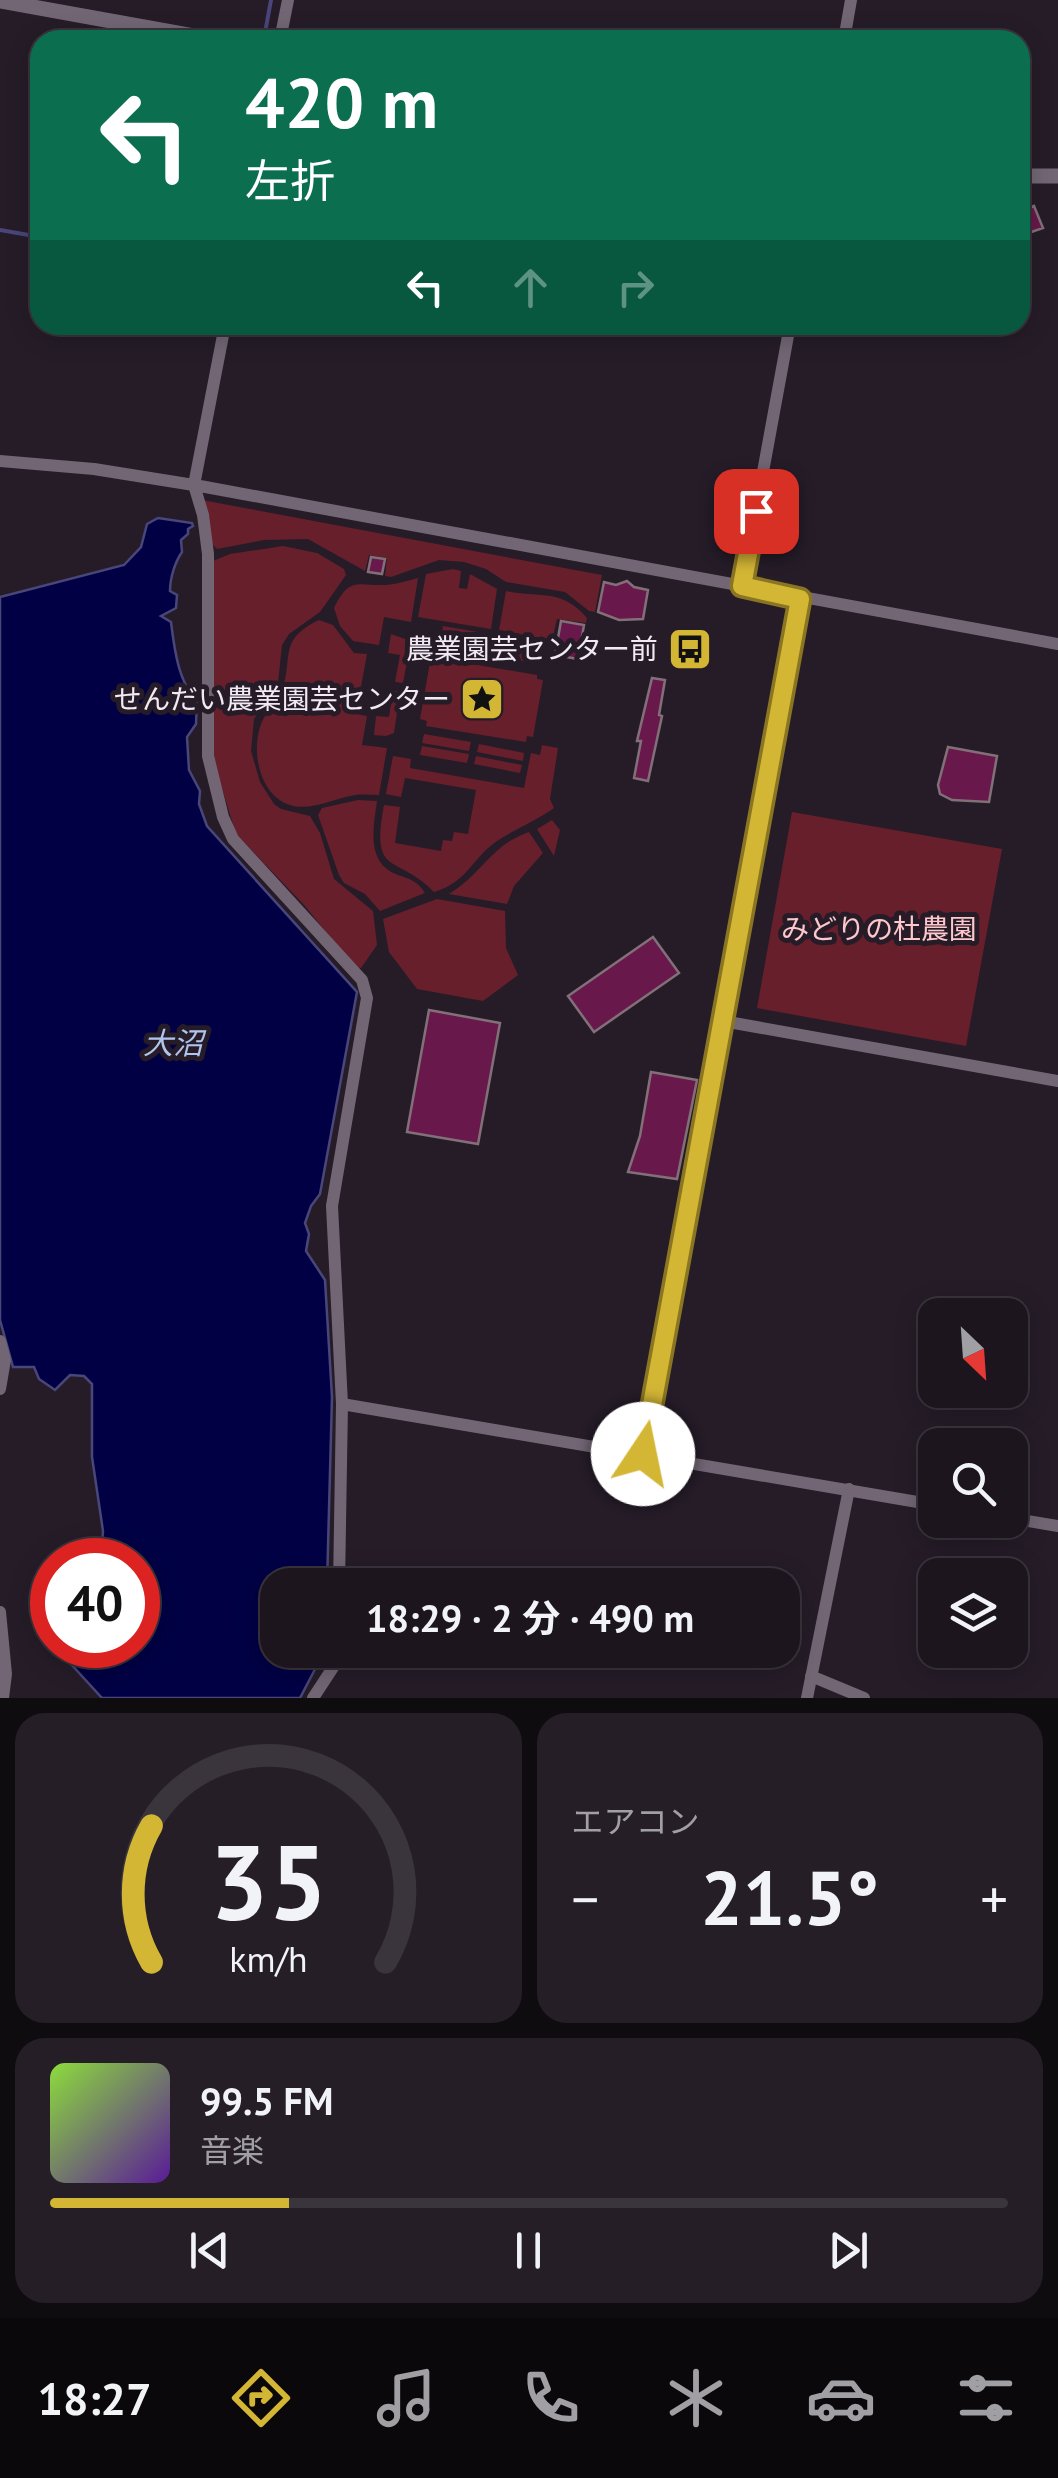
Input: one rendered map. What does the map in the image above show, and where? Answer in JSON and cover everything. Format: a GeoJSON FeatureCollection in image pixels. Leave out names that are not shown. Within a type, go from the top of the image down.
{"type":"FeatureCollection","features":[{"type":"Feature","properties":{"kind":"street"},"geometry":{"type":"LineString","coordinates":[[282,30],[288,0]]}},
{"type":"Feature","properties":{"kind":"street"},"geometry":{"type":"LineString","coordinates":[[846,30],[851,0]]}},
{"type":"Feature","properties":{"kind":"street"},"geometry":{"type":"LineString","coordinates":[[0,2],[159,30]]}},
{"type":"Feature","properties":{"kind":"street"},"geometry":{"type":"LineString","coordinates":[[1030,176],[1058,176]]}},
{"type":"Feature","properties":{"kind":"street"},"geometry":{"type":"LineString","coordinates":[[223,335],[194,486],[208,554],[208,756],[223,817],[233,839],[362,980],[366,990],[332,1206],[342,1404],[339,1568]]}},
{"type":"Feature","properties":{"kind":"street"},"geometry":{"type":"LineString","coordinates":[[742,586],[788,335]]}},
{"type":"Feature","properties":{"kind":"street"},"geometry":{"type":"LineString","coordinates":[[0,462],[94,470],[194,486],[1058,644]]}},
{"type":"Feature","properties":{"kind":"street"},"geometry":{"type":"LineString","coordinates":[[643,1454],[800,599]]}},
{"type":"Feature","properties":{"kind":"street"},"geometry":{"type":"LineString","coordinates":[[724,1021],[1058,1081]]}},
{"type":"Feature","properties":{"kind":"street"},"geometry":{"type":"LineString","coordinates":[[0,1341],[5,1360],[0,1388]]}},
{"type":"Feature","properties":{"kind":"street"},"geometry":{"type":"LineString","coordinates":[[342,1404],[918,1501]]}},
{"type":"Feature","properties":{"kind":"street"},"geometry":{"type":"LineString","coordinates":[[807,1698],[849,1490]]}},
{"type":"Feature","properties":{"kind":"street"},"geometry":{"type":"LineString","coordinates":[[1028,1521],[1058,1526]]}},
{"type":"Feature","properties":{"kind":"street"},"geometry":{"type":"LineString","coordinates":[[0,1612],[6,1674],[3,1698]]}},
{"type":"Feature","properties":{"kind":"street"},"geometry":{"type":"LineString","coordinates":[[313,1698],[333,1668]]}},
{"type":"Feature","properties":{"kind":"street"},"geometry":{"type":"LineString","coordinates":[[811,1676],[864,1698]]}},
{"type":"Feature","properties":{"kind":"green space"},"geometry":{"type":"Polygon","coordinates":[[[202,500],[602,575],[595,612],[565,592],[506,582],[486,569],[464,562],[439,560],[391,577],[385,576],[387,558],[369,555],[365,571],[308,539],[264,540],[217,549],[212,544],[202,500]]]}},
{"type":"Feature","properties":{"kind":"green space"},"geometry":{"type":"Polygon","coordinates":[[[283,546],[317,553],[344,569],[346,575],[320,612],[289,634],[282,645],[278,683],[254,719],[251,751],[260,782],[274,804],[310,816],[320,833],[334,879],[373,911],[377,945],[361,968],[354,967],[305,906],[236,834],[212,756],[213,561],[230,554],[283,546]]]}},
{"type":"Feature","properties":{"kind":"green space"},"geometry":{"type":"Polygon","coordinates":[[[461,571],[459,588],[467,589],[470,574],[497,589],[491,629],[418,617],[426,574],[461,571]]]}},
{"type":"Feature","properties":{"kind":"green space"},"geometry":{"type":"Polygon","coordinates":[[[418,578],[411,622],[384,617],[379,645],[353,641],[340,626],[334,608],[350,587],[390,585],[418,578]]]}},
{"type":"Feature","properties":{"kind":"green space"},"geometry":{"type":"Polygon","coordinates":[[[506,591],[560,598],[578,609],[587,618],[586,623],[557,619],[552,640],[499,630],[506,591]]]}},
{"type":"Feature","properties":{"kind":"green space"},"geometry":{"type":"Polygon","coordinates":[[[319,620],[333,625],[354,653],[367,654],[356,714],[367,716],[362,745],[387,748],[379,795],[355,795],[312,806],[295,806],[277,798],[269,789],[259,765],[257,739],[265,716],[282,690],[292,642],[319,620]]]}},
{"type":"Feature","properties":{"kind":"green space"},"geometry":{"type":"Polygon","coordinates":[[[443,626],[490,634],[488,643],[442,634],[443,626]]]}},
{"type":"Feature","properties":{"kind":"green space"},"geometry":{"type":"Polygon","coordinates":[[[391,634],[411,641],[403,683],[395,682],[400,655],[388,653],[391,634]]]}},
{"type":"Feature","properties":{"kind":"green space"},"geometry":{"type":"Polygon","coordinates":[[[497,636],[544,644],[543,652],[496,644],[497,636]]]}},
{"type":"Feature","properties":{"kind":"green space"},"geometry":{"type":"Polygon","coordinates":[[[441,638],[488,646],[486,655],[440,646],[441,638]]]}},
{"type":"Feature","properties":{"kind":"green space"},"geometry":{"type":"Polygon","coordinates":[[[496,647],[543,655],[541,664],[494,656],[496,647]]]}},
{"type":"Feature","properties":{"kind":"green space"},"geometry":{"type":"Polygon","coordinates":[[[437,658],[537,675],[537,679],[543,680],[533,737],[527,736],[526,742],[426,726],[427,721],[420,719],[430,662],[436,663],[437,658]]]}},
{"type":"Feature","properties":{"kind":"green space"},"geometry":{"type":"Polygon","coordinates":[[[393,690],[400,692],[394,733],[374,735],[376,716],[389,717],[393,690]]]}},
{"type":"Feature","properties":{"kind":"green space"},"geometry":{"type":"Polygon","coordinates":[[[424,734],[471,742],[469,751],[422,743],[424,734]]]}},
{"type":"Feature","properties":{"kind":"green space"},"geometry":{"type":"Polygon","coordinates":[[[479,744],[524,753],[523,761],[477,752],[479,744]]]}},
{"type":"Feature","properties":{"kind":"green space"},"geometry":{"type":"Polygon","coordinates":[[[542,745],[558,748],[550,799],[554,808],[497,841],[455,882],[434,892],[384,855],[384,805],[400,807],[395,843],[441,851],[443,840],[452,841],[454,832],[468,834],[476,790],[405,778],[401,797],[386,794],[393,756],[411,759],[410,768],[524,788],[531,753],[540,755],[542,745]]]}},
{"type":"Feature","properties":{"kind":"green space"},"geometry":{"type":"Polygon","coordinates":[[[422,746],[469,754],[467,763],[420,755],[422,746]]]}},
{"type":"Feature","properties":{"kind":"green space"},"geometry":{"type":"Polygon","coordinates":[[[476,756],[522,765],[520,773],[474,764],[476,756]]]}},
{"type":"Feature","properties":{"kind":"green space"},"geometry":{"type":"Polygon","coordinates":[[[358,800],[377,801],[374,844],[381,862],[388,870],[414,881],[425,893],[380,911],[365,894],[344,883],[318,815],[322,808],[358,800]]]}},
{"type":"Feature","properties":{"kind":"green space","name":"みどりの杜農園"},"geometry":{"type":"Polygon","coordinates":[[[792,812],[1002,849],[966,1046],[757,1008],[792,812]]]}},
{"type":"Feature","properties":{"kind":"green space"},"geometry":{"type":"Polygon","coordinates":[[[552,820],[560,830],[554,856],[537,829],[552,820]]]}},
{"type":"Feature","properties":{"kind":"green space"},"geometry":{"type":"Polygon","coordinates":[[[529,832],[543,853],[514,886],[507,904],[449,894],[505,844],[529,832]]]}},
{"type":"Feature","properties":{"kind":"green space"},"geometry":{"type":"Polygon","coordinates":[[[437,899],[505,911],[506,948],[518,975],[483,1001],[417,989],[389,952],[383,919],[437,899]]]}},
{"type":"Feature","properties":{"kind":"water","name":"大沼"},"geometry":{"type":"Polygon","coordinates":[[[158,518],[193,526],[181,540],[182,552],[172,576],[170,591],[177,595],[176,608],[161,616],[171,622],[181,674],[197,700],[196,724],[187,737],[189,770],[200,791],[199,804],[207,826],[357,992],[320,1194],[305,1223],[309,1234],[306,1251],[325,1280],[332,1397],[327,1568],[260,1568],[260,1668],[316,1668],[300,1698],[102,1698],[75,1668],[160,1668],[160,1538],[103,1538],[92,1457],[92,1384],[84,1376],[70,1375],[55,1390],[39,1379],[34,1367],[13,1367],[0,1320],[0,597],[124,565],[141,547],[147,524],[158,518]]]}},
{"type":"Feature","properties":{"kind":"building"},"geometry":{"type":"Polygon","coordinates":[[[1034,206],[1043,228],[1030,233],[1030,208],[1034,206]]]}},
{"type":"Feature","properties":{"kind":"building"},"geometry":{"type":"Polygon","coordinates":[[[371,557],[385,559],[382,574],[368,572],[371,557]]]}},
{"type":"Feature","properties":{"kind":"building"},"geometry":{"type":"Polygon","coordinates":[[[627,581],[648,590],[643,619],[619,620],[598,612],[604,582],[616,585],[627,581]]]}},
{"type":"Feature","properties":{"kind":"building"},"geometry":{"type":"Polygon","coordinates":[[[561,621],[584,625],[578,659],[555,655],[561,621]]]}},
{"type":"Feature","properties":{"kind":"building"},"geometry":{"type":"Polygon","coordinates":[[[652,678],[665,680],[659,715],[662,716],[648,781],[634,778],[641,741],[637,741],[652,678]]]}},
{"type":"Feature","properties":{"kind":"building"},"geometry":{"type":"Polygon","coordinates":[[[948,747],[997,756],[989,802],[952,800],[940,794],[938,785],[948,747]]]}},
{"type":"Feature","properties":{"kind":"building"},"geometry":{"type":"Polygon","coordinates":[[[653,937],[679,973],[594,1032],[568,996],[653,937]]]}},
{"type":"Feature","properties":{"kind":"building"},"geometry":{"type":"Polygon","coordinates":[[[429,1010],[500,1023],[478,1144],[407,1132],[429,1010]]]}},
{"type":"Feature","properties":{"kind":"building"},"geometry":{"type":"Polygon","coordinates":[[[651,1072],[697,1080],[677,1179],[628,1172],[640,1136],[651,1072]]]}},
{"type":"Feature","properties":{"kind":"waterway"},"geometry":{"type":"LineString","coordinates":[[266,30],[271,0]]}},
{"type":"Feature","properties":{"kind":"waterway"},"geometry":{"type":"LineString","coordinates":[[0,230],[30,235]]}},
{"type":"Feature","properties":{"kind":"place","name":"農業園芸センター前"},"geometry":{"type":"Point","coordinates":[690,649]}},
{"type":"Feature","properties":{"kind":"place","name":"せんだい農業園芸センター"},"geometry":{"type":"Point","coordinates":[482,699]}},
{"type":"Feature","properties":{"kind":"route"},"geometry":{"type":"LineString","coordinates":[[643,1454],[800,599],[742,586],[756,511]]}}]}
